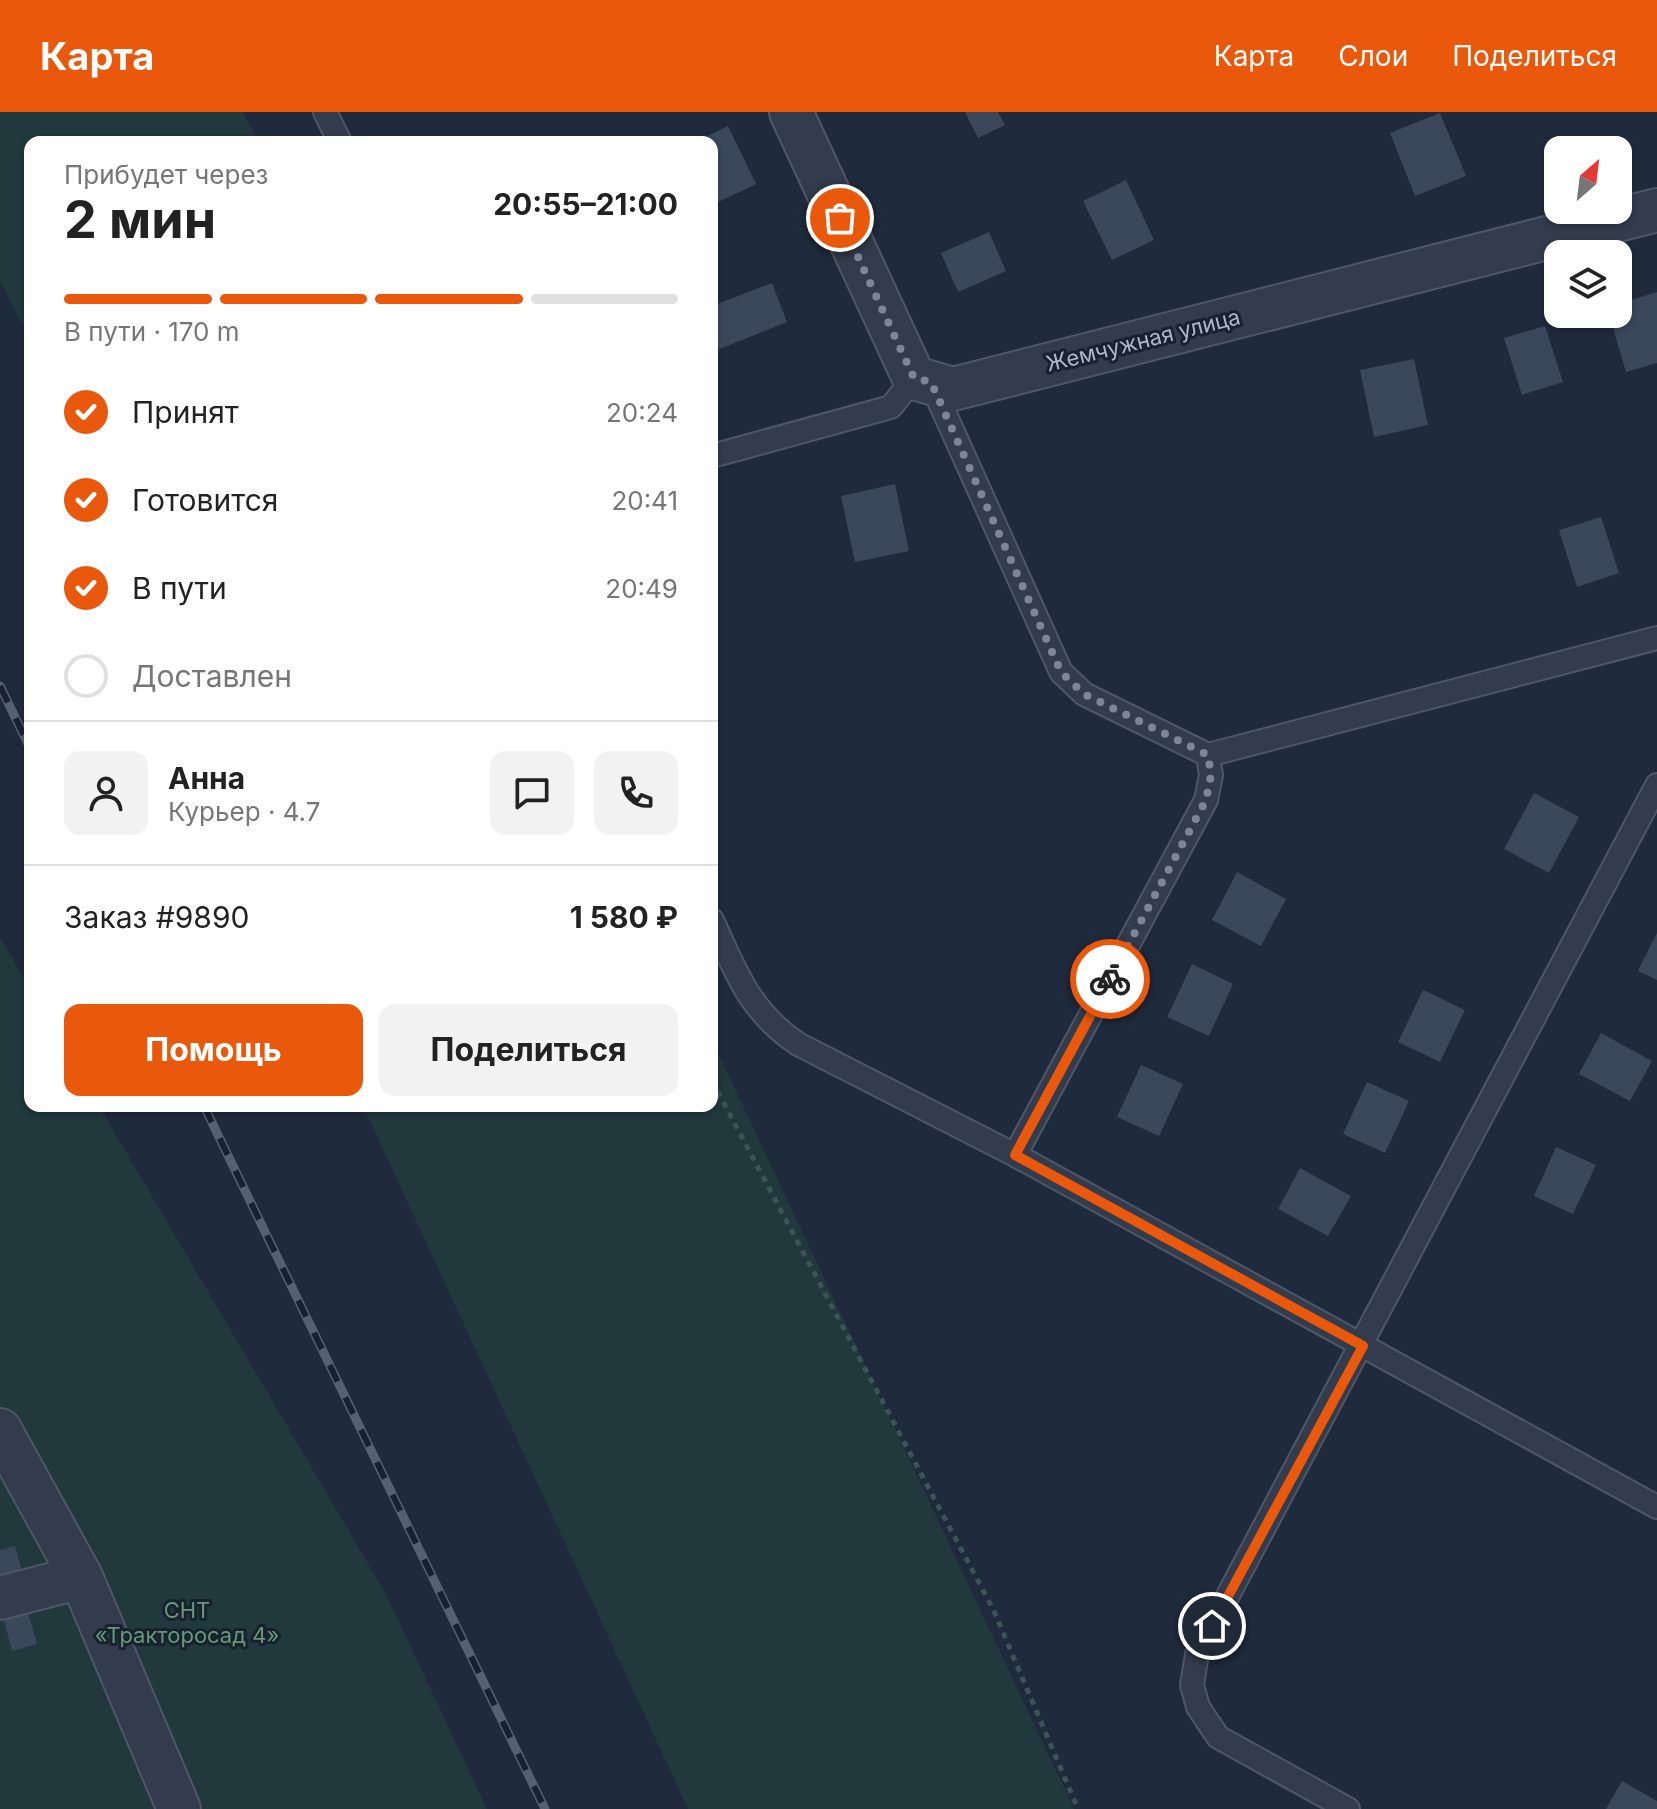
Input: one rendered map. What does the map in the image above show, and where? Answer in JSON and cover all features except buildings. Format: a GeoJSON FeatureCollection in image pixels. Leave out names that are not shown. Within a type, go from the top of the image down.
{"type":"FeatureCollection","features":[{"type":"Feature","properties":{"kind":"street"},"geometry":{"type":"LineString","coordinates":[[791,112],[923,380]]}},
{"type":"Feature","properties":{"kind":"street","name":"Жемчужная улица"},"geometry":{"type":"LineString","coordinates":[[923,380],[953,389],[1657,210]]}},
{"type":"Feature","properties":{"kind":"street"},"geometry":{"type":"LineString","coordinates":[[0,1430],[81,1577],[179,1809]]}},
{"type":"Feature","properties":{"kind":"street"},"geometry":{"type":"LineString","coordinates":[[0,1598],[81,1577]]}},
{"type":"Feature","properties":{"kind":"lane"},"geometry":{"type":"LineString","coordinates":[[325,112],[337,136]]}},
{"type":"Feature","properties":{"kind":"lane"},"geometry":{"type":"LineString","coordinates":[[718,454],[891,407],[923,380],[1061,672],[1084,694],[1208,755],[1657,638]]}},
{"type":"Feature","properties":{"kind":"lane"},"geometry":{"type":"LineString","coordinates":[[1015,1155],[1206,800],[1211,775],[1208,755]]}},
{"type":"Feature","properties":{"kind":"lane"},"geometry":{"type":"LineString","coordinates":[[1348,1809],[1218,1737],[1198,1707],[1192,1685],[1197,1654],[1363,1346],[1657,785]]}},
{"type":"Feature","properties":{"kind":"lane"},"geometry":{"type":"LineString","coordinates":[[718,933],[744,989],[771,1025],[798,1044],[1015,1155],[1657,1507]]}},
{"type":"Feature","properties":{"kind":"path"},"geometry":{"type":"LineString","coordinates":[[718,1092],[993,1609],[1078,1809]]}},
{"type":"Feature","properties":{"kind":"green space"},"geometry":{"type":"Polygon","coordinates":[[[0,112],[243,112],[256,136],[24,136],[24,327],[0,281],[0,112]]]}},
{"type":"Feature","properties":{"kind":"green space","name":"СНТ «Тракторосад 4»"},"geometry":{"type":"Polygon","coordinates":[[[0,937],[24,978],[24,1112],[103,1112],[386,1594],[487,1809],[0,1809],[0,937]]]}},
{"type":"Feature","properties":{"kind":"green space"},"geometry":{"type":"Polygon","coordinates":[[[718,1053],[1074,1809],[688,1809],[366,1112],[718,1112],[718,1053]]]}},
{"type":"Feature","properties":{"kind":"railway"},"geometry":{"type":"LineString","coordinates":[[0,686],[24,736]]}},
{"type":"Feature","properties":{"kind":"railway"},"geometry":{"type":"LineString","coordinates":[[207,1112],[545,1809]]}},
{"type":"Feature","properties":{"kind":"way so far"},"geometry":{"type":"LineString","coordinates":[[840,218],[914,378],[931,382],[1061,672],[1084,694],[1208,755],[1211,775],[1206,800],[1110,979]]}},
{"type":"Feature","properties":{"kind":"route"},"geometry":{"type":"LineString","coordinates":[[1110,979],[1015,1155],[1363,1346],[1212,1626]]}}]}
